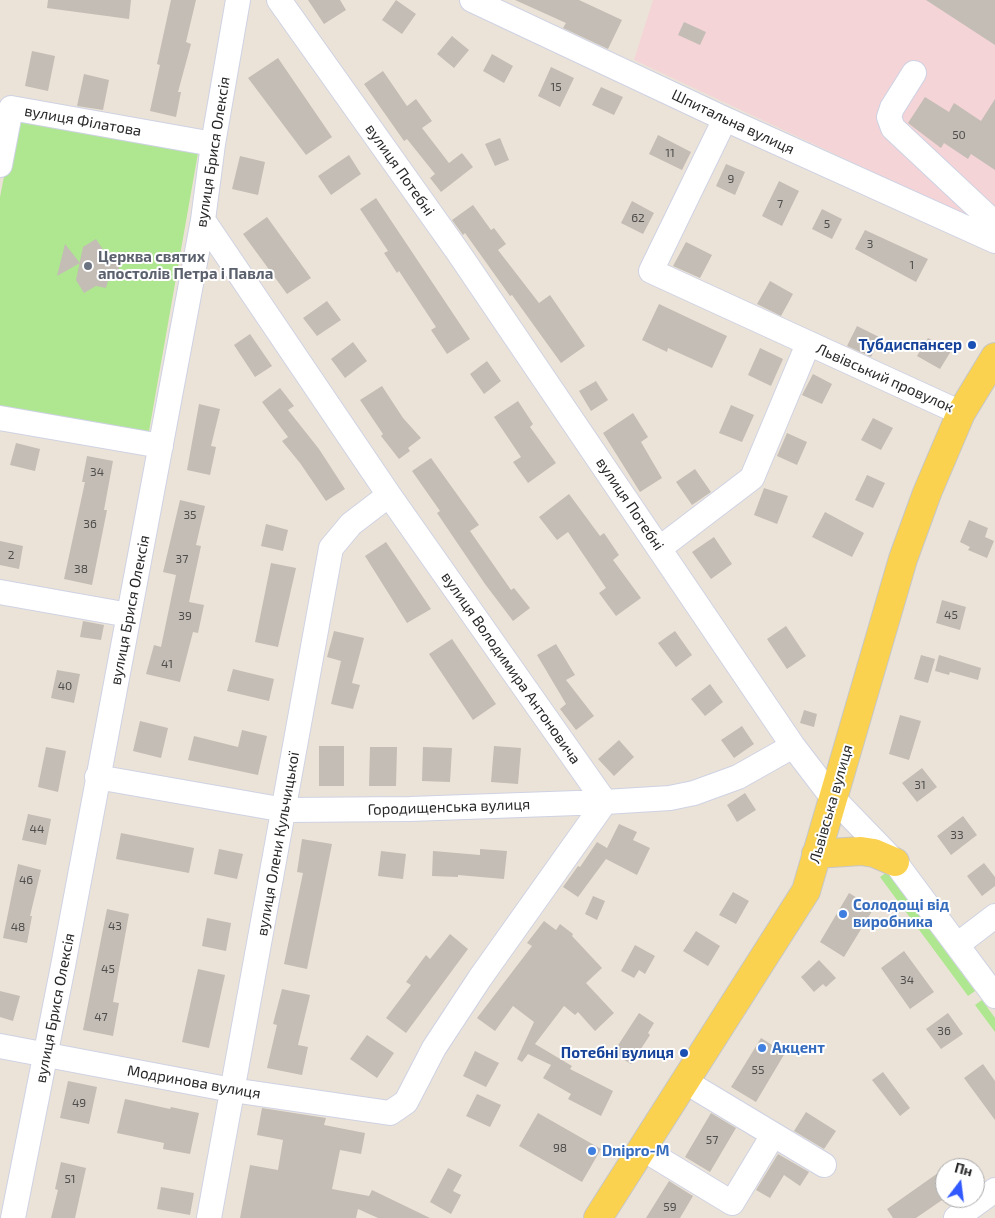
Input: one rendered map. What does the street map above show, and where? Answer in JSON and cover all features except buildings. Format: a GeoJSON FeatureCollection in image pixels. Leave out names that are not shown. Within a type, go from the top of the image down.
{"type":"FeatureCollection","features":[{"type":"Feature","properties":{"kind":"main road","name":"Львівська вулиця"},"geometry":{"type":"LineString","coordinates":[[598,1218],[806,892],[832,797],[903,559],[927,493],[962,413],[995,357]]}},
{"type":"Feature","properties":{"kind":"main road"},"geometry":{"type":"LineString","coordinates":[[816,854],[874,853],[895,862]]}},
{"type":"Feature","properties":{"kind":"street","name":"вулиця Брися Олексія"},"geometry":{"type":"LineString","coordinates":[[13,1218],[46,1056],[203,220],[213,144],[238,0]]}},
{"type":"Feature","properties":{"kind":"street","name":"вулиця Потебні"},"geometry":{"type":"LineString","coordinates":[[279,0],[458,252],[793,746],[832,797],[895,862],[995,996]]}},
{"type":"Feature","properties":{"kind":"street","name":"Шпитальна вулиця"},"geometry":{"type":"LineString","coordinates":[[472,0],[725,119],[995,241]]}},
{"type":"Feature","properties":{"kind":"street"},"geometry":{"type":"LineString","coordinates":[[914,73],[892,108],[889,118],[893,128],[988,217],[995,221]]}},
{"type":"Feature","properties":{"kind":"street","name":"вулиця Філатова"},"geometry":{"type":"LineString","coordinates":[[0,165],[11,108],[213,144]]}},
{"type":"Feature","properties":{"kind":"street","name":"Львівський провулок"},"geometry":{"type":"LineString","coordinates":[[725,119],[651,271],[962,413]]}},
{"type":"Feature","properties":{"kind":"street","name":"вулиця Володимира Антоновича"},"geometry":{"type":"LineString","coordinates":[[203,220],[389,495],[605,802]]}},
{"type":"Feature","properties":{"kind":"street","name":"Львівський провулок"},"geometry":{"type":"LineString","coordinates":[[660,548],[752,478],[808,344]]}},
{"type":"Feature","properties":{"kind":"street"},"geometry":{"type":"LineString","coordinates":[[0,418],[161,446]]}},
{"type":"Feature","properties":{"kind":"street","name":"вулиця Олени Кульчицької"},"geometry":{"type":"LineString","coordinates":[[209,1218],[285,810],[331,548],[351,524],[389,495]]}},
{"type":"Feature","properties":{"kind":"street"},"geometry":{"type":"LineString","coordinates":[[0,592],[129,615]]}},
{"type":"Feature","properties":{"kind":"street","name":"Городищенська вулиця"},"geometry":{"type":"LineString","coordinates":[[97,777],[285,810],[410,810],[605,802],[670,798],[694,793],[738,777],[793,746]]}},
{"type":"Feature","properties":{"kind":"street","name":"Модринова вулиця"},"geometry":{"type":"LineString","coordinates":[[0,1046],[232,1090],[390,1113],[406,1102],[434,1048],[480,978],[605,802]]}},
{"type":"Feature","properties":{"kind":"street"},"geometry":{"type":"LineString","coordinates":[[957,945],[995,916]]}},
{"type":"Feature","properties":{"kind":"street"},"geometry":{"type":"LineString","coordinates":[[686,1082],[824,1165]]}},
{"type":"Feature","properties":{"kind":"street"},"geometry":{"type":"LineString","coordinates":[[643,1150],[732,1203],[773,1135]]}},
{"type":"Feature","properties":{"kind":"street"},"geometry":{"type":"LineString","coordinates":[[956,1218],[995,1190]]}},
{"type":"Feature","properties":{"kind":"shaded area"},"geometry":{"type":"Polygon","coordinates":[[[653,0],[995,0],[995,229],[634,60],[653,0]]]}},
{"type":"Feature","properties":{"kind":"green space"},"geometry":{"type":"Polygon","coordinates":[[[15,120],[198,153],[148,437],[0,410],[0,197],[15,120]]]}},
{"type":"Feature","properties":{"kind":"green space"},"geometry":{"type":"Polygon","coordinates":[[[887,872],[975,991],[968,996],[880,877],[887,872]]]}},
{"type":"Feature","properties":{"kind":"green space"},"geometry":{"type":"Polygon","coordinates":[[[982,1000],[995,1018],[995,1032],[975,1005],[982,1000]]]}},
{"type":"Feature","properties":{"kind":"place","name":"Церква святих апостолів Петра і Павла"},"geometry":{"type":"Point","coordinates":[88,266]}},
{"type":"Feature","properties":{"kind":"place","name":"Тубдиспансер"},"geometry":{"type":"Point","coordinates":[972,345]}},
{"type":"Feature","properties":{"kind":"place","name":"Солодощі від виробника"},"geometry":{"type":"Point","coordinates":[843,914]}},
{"type":"Feature","properties":{"kind":"place","name":"Акцент"},"geometry":{"type":"Point","coordinates":[762,1048]}},
{"type":"Feature","properties":{"kind":"place","name":"Потебні вулиця"},"geometry":{"type":"Point","coordinates":[684,1053]}},
{"type":"Feature","properties":{"kind":"place","name":"Dnipro-M"},"geometry":{"type":"Point","coordinates":[592,1151]}}]}
